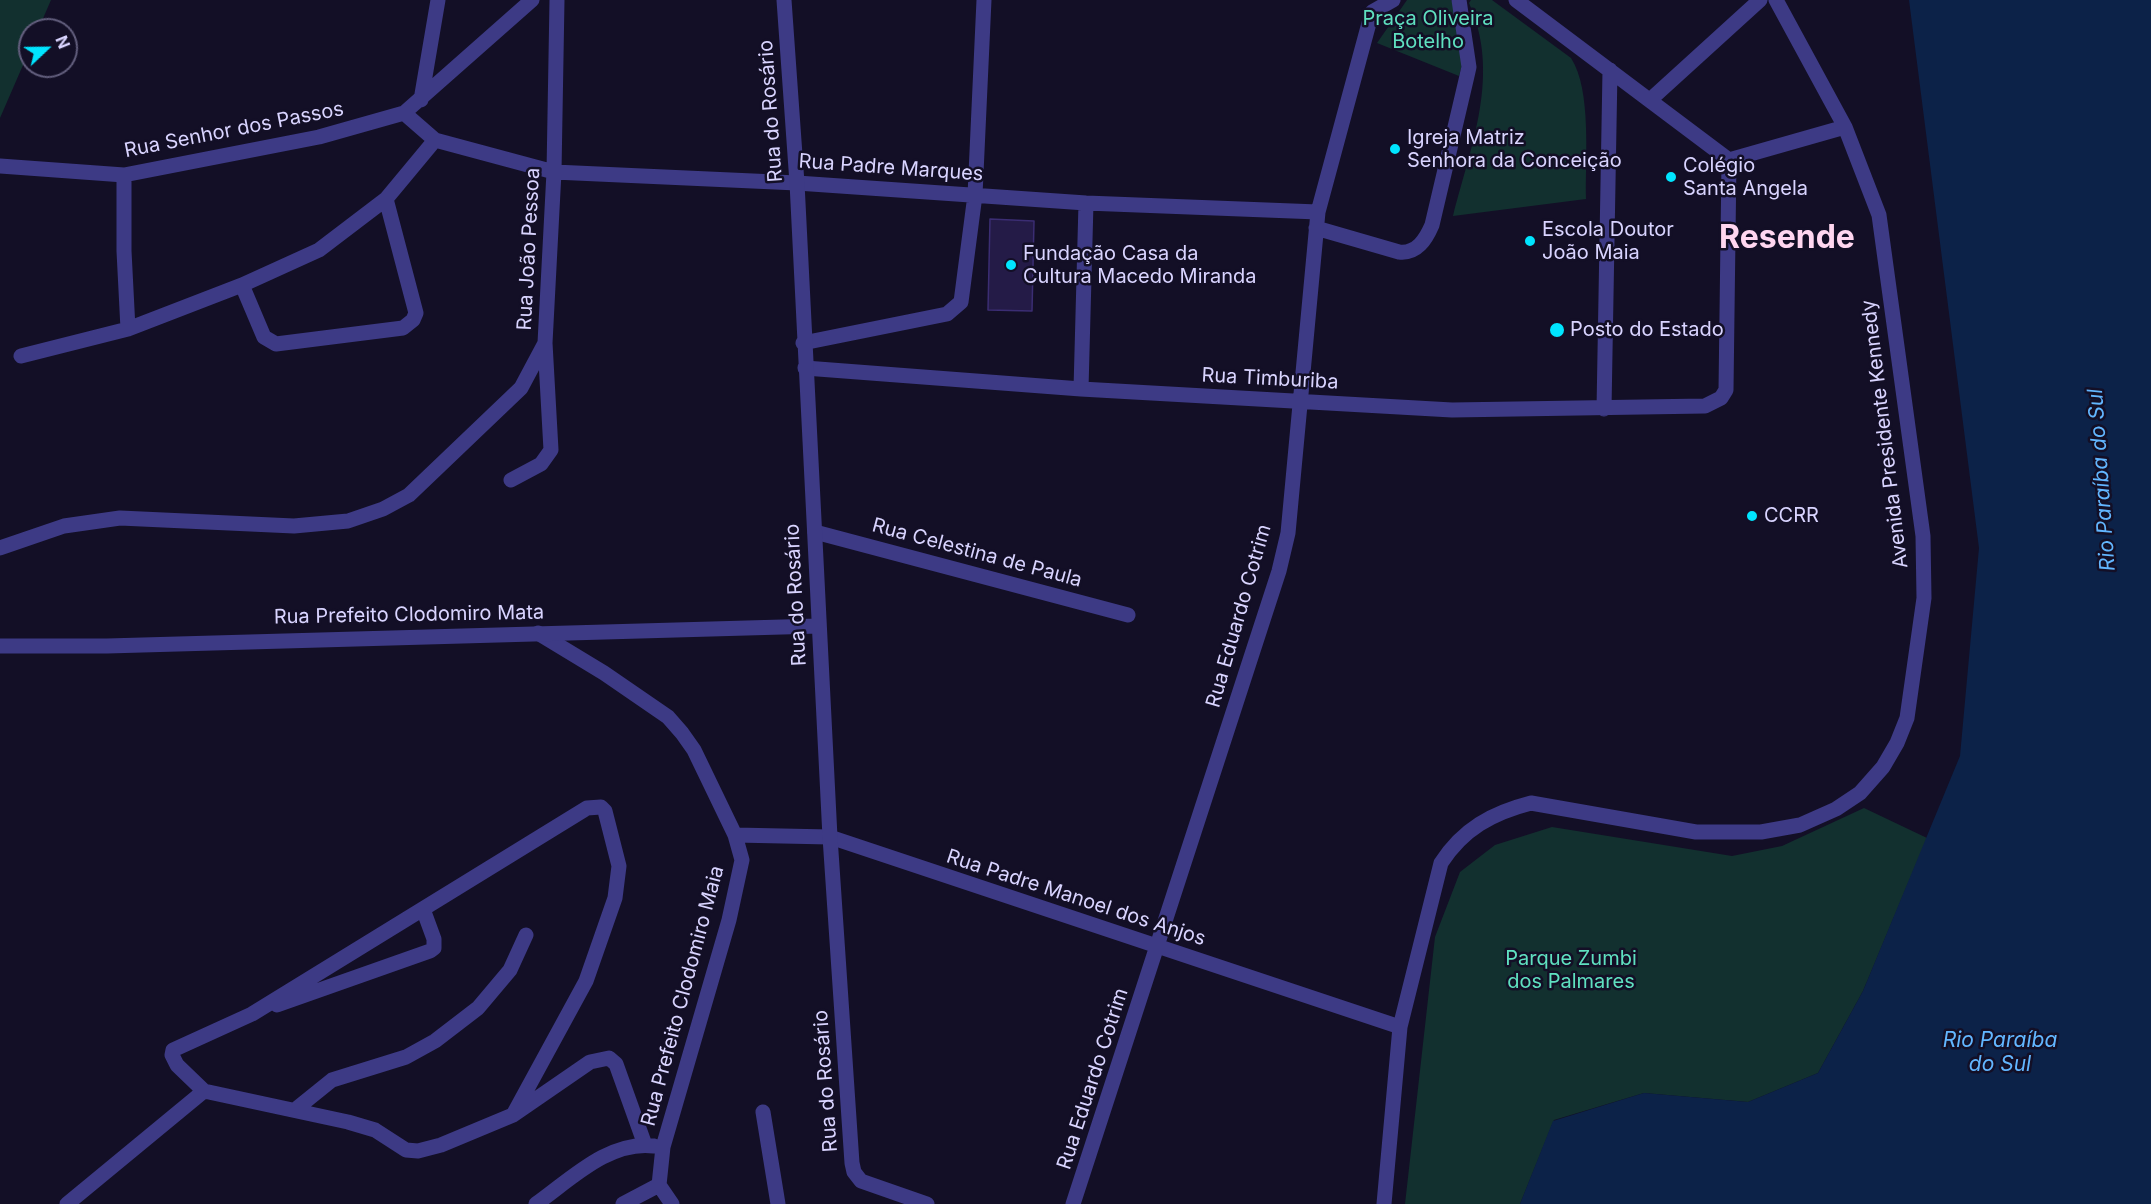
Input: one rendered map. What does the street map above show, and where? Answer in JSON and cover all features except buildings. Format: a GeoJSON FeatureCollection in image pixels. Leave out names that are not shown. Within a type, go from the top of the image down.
{"type":"FeatureCollection","features":[{"type":"Feature","properties":{"kind":"street"},"geometry":{"type":"LineString","coordinates":[[421,100],[438,0]]}},
{"type":"Feature","properties":{"kind":"street"},"geometry":{"type":"LineString","coordinates":[[404,113],[532,0]]}},
{"type":"Feature","properties":{"kind":"street","name":"Rua João Pessoa"},"geometry":{"type":"LineString","coordinates":[[0,548],[64,526],[110,519],[294,526],[348,521],[383,509],[409,495],[521,388],[545,343],[554,172],[557,0]]}},
{"type":"Feature","properties":{"kind":"street","name":"Rua do Rosário"},"geometry":{"type":"LineString","coordinates":[[784,0],[797,183],[803,343],[830,837],[852,1162],[858,1178],[865,1184],[927,1204]]}},
{"type":"Feature","properties":{"kind":"street"},"geometry":{"type":"LineString","coordinates":[[803,343],[947,314],[961,302],[975,195],[984,0]]}},
{"type":"Feature","properties":{"kind":"street","name":"Rua Eduardo Cotrim"},"geometry":{"type":"LineString","coordinates":[[1073,1204],[1279,571],[1288,533],[1318,212],[1368,6],[1393,0]]}},
{"type":"Feature","properties":{"kind":"street"},"geometry":{"type":"LineString","coordinates":[[1316,228],[1399,252],[1417,247],[1424,241],[1432,225],[1467,76],[1467,56],[1459,0]]}},
{"type":"Feature","properties":{"kind":"street"},"geometry":{"type":"LineString","coordinates":[[1516,0],[1729,160],[1845,126]]}},
{"type":"Feature","properties":{"kind":"street"},"geometry":{"type":"LineString","coordinates":[[1650,100],[1760,0]]}},
{"type":"Feature","properties":{"kind":"street","name":"Avenida Presidente Kennedy"},"geometry":{"type":"LineString","coordinates":[[1384,1204],[1400,1027],[1441,863],[1454,843],[1473,826],[1505,810],[1531,803],[1696,832],[1761,832],[1800,825],[1836,808],[1860,793],[1883,767],[1897,743],[1907,718],[1924,598],[1923,536],[1879,215],[1845,126],[1776,0]]}},
{"type":"Feature","properties":{"kind":"street"},"geometry":{"type":"LineString","coordinates":[[1604,409],[1610,70]]}},
{"type":"Feature","properties":{"kind":"street","name":"Rua Padre Marques"},"geometry":{"type":"LineString","coordinates":[[404,113],[435,140],[554,172],[797,183],[1086,203],[1318,212]]}},
{"type":"Feature","properties":{"kind":"street","name":"Rua Senhor dos Passos"},"geometry":{"type":"LineString","coordinates":[[0,166],[124,175],[319,136],[404,113]]}},
{"type":"Feature","properties":{"kind":"street"},"geometry":{"type":"LineString","coordinates":[[21,356],[128,329],[242,285],[319,250],[386,199],[435,140]]}},
{"type":"Feature","properties":{"kind":"street","name":"Rua Timburiba"},"geometry":{"type":"LineString","coordinates":[[805,368],[1081,389],[1452,410],[1705,406],[1721,398],[1726,390],[1729,160]]}},
{"type":"Feature","properties":{"kind":"street"},"geometry":{"type":"LineString","coordinates":[[124,175],[124,251],[128,329]]}},
{"type":"Feature","properties":{"kind":"street"},"geometry":{"type":"LineString","coordinates":[[242,285],[264,337],[276,344],[409,324],[416,313],[386,199]]}},
{"type":"Feature","properties":{"kind":"street"},"geometry":{"type":"LineString","coordinates":[[1081,389],[1086,203]]}},
{"type":"Feature","properties":{"kind":"street"},"geometry":{"type":"LineString","coordinates":[[512,480],[541,464],[550,450],[545,343]]}},
{"type":"Feature","properties":{"kind":"street","name":"Rua Celestina de Paula"},"geometry":{"type":"LineString","coordinates":[[814,532],[1128,615]]}},
{"type":"Feature","properties":{"kind":"street","name":"Rua Prefeito Clodomiro Mata"},"geometry":{"type":"LineString","coordinates":[[0,646],[107,646],[818,626]]}},
{"type":"Feature","properties":{"kind":"street","name":"Rua Prefeito Clodomiro Maia"},"geometry":{"type":"LineString","coordinates":[[538,633],[604,673],[668,717],[694,750],[735,835],[742,860],[741,871],[663,1147],[660,1185]]}},
{"type":"Feature","properties":{"kind":"street"},"geometry":{"type":"LineString","coordinates":[[252,1014],[595,805],[605,811],[617,856],[618,879],[615,898],[586,981],[513,1115]]}},
{"type":"Feature","properties":{"kind":"street","name":"Rua Padre Manoel dos Anjos"},"geometry":{"type":"LineString","coordinates":[[735,835],[830,837],[1400,1027]]}},
{"type":"Feature","properties":{"kind":"street"},"geometry":{"type":"LineString","coordinates":[[423,909],[434,948],[423,955],[252,1014],[173,1050],[174,1061],[204,1091],[296,1109],[375,1130],[406,1149],[418,1151],[441,1145],[513,1115],[590,1062],[609,1058],[616,1064],[645,1145]]}},
{"type":"Feature","properties":{"kind":"street"},"geometry":{"type":"LineString","coordinates":[[296,1109],[342,1075],[406,1057],[435,1041],[478,1008],[510,970],[526,935]]}},
{"type":"Feature","properties":{"kind":"street"},"geometry":{"type":"LineString","coordinates":[[67,1204],[204,1091]]}},
{"type":"Feature","properties":{"kind":"street"},"geometry":{"type":"LineString","coordinates":[[763,1112],[778,1204]]}},
{"type":"Feature","properties":{"kind":"street"},"geometry":{"type":"LineString","coordinates":[[536,1204],[598,1159],[630,1147],[645,1145],[663,1147]]}},
{"type":"Feature","properties":{"kind":"street"},"geometry":{"type":"LineString","coordinates":[[623,1204],[660,1185],[672,1204]]}},
{"type":"Feature","properties":{"kind":"green space"},"geometry":{"type":"Polygon","coordinates":[[[0,0],[51,0],[43,18],[18,18],[18,77],[0,118],[0,0]]]}},
{"type":"Feature","properties":{"kind":"green space","name":"Praça Oliveira Botelho"},"geometry":{"type":"Polygon","coordinates":[[[1407,0],[1451,0],[1455,7],[1462,65],[1459,76],[1377,43],[1407,0]]]}},
{"type":"Feature","properties":{"kind":"green space"},"geometry":{"type":"Polygon","coordinates":[[[1471,0],[1492,0],[1571,58],[1578,72],[1585,106],[1586,199],[1453,216],[1480,110],[1483,83],[1483,56],[1478,30],[1469,3],[1471,0]]]}},
{"type":"Feature","properties":{"kind":"green space","name":"Parque Zumbi dos Palmares"},"geometry":{"type":"Polygon","coordinates":[[[1864,808],[1927,838],[1863,991],[1818,1073],[1748,1102],[1644,1093],[1554,1120],[1520,1204],[1405,1204],[1435,937],[1460,872],[1495,845],[1552,827],[1732,856],[1782,846],[1864,808]]]}},
{"type":"Feature","properties":{"kind":"water","name":"Rio Paraíba do Sul"},"geometry":{"type":"Polygon","coordinates":[[[1909,0],[2151,0],[2151,1204],[1520,1204],[1553,1121],[1644,1093],[1748,1102],[1818,1073],[1863,991],[1960,756],[1979,548],[1909,0]]]}},
{"type":"Feature","properties":{"kind":"place","name":"Igreja Matriz Senhora da Conceição"},"geometry":{"type":"Point","coordinates":[1395,149]}},
{"type":"Feature","properties":{"kind":"place","name":"Colégio Santa Angela"},"geometry":{"type":"Point","coordinates":[1671,177]}},
{"type":"Feature","properties":{"kind":"place","name":"Escola Doutor João Maia"},"geometry":{"type":"Point","coordinates":[1530,241]}},
{"type":"Feature","properties":{"kind":"place","name":"Fundação Casa da Cultura Macedo Miranda"},"geometry":{"type":"Point","coordinates":[1011,265]}},
{"type":"Feature","properties":{"kind":"place","name":"Posto do Estado"},"geometry":{"type":"Point","coordinates":[1557,330]}},
{"type":"Feature","properties":{"kind":"place","name":"CCRR"},"geometry":{"type":"Point","coordinates":[1752,516]}},
{"type":"Feature","properties":{"kind":"district","name":"Resende"},"geometry":{"type":"Point","coordinates":[1787,238]}}]}
